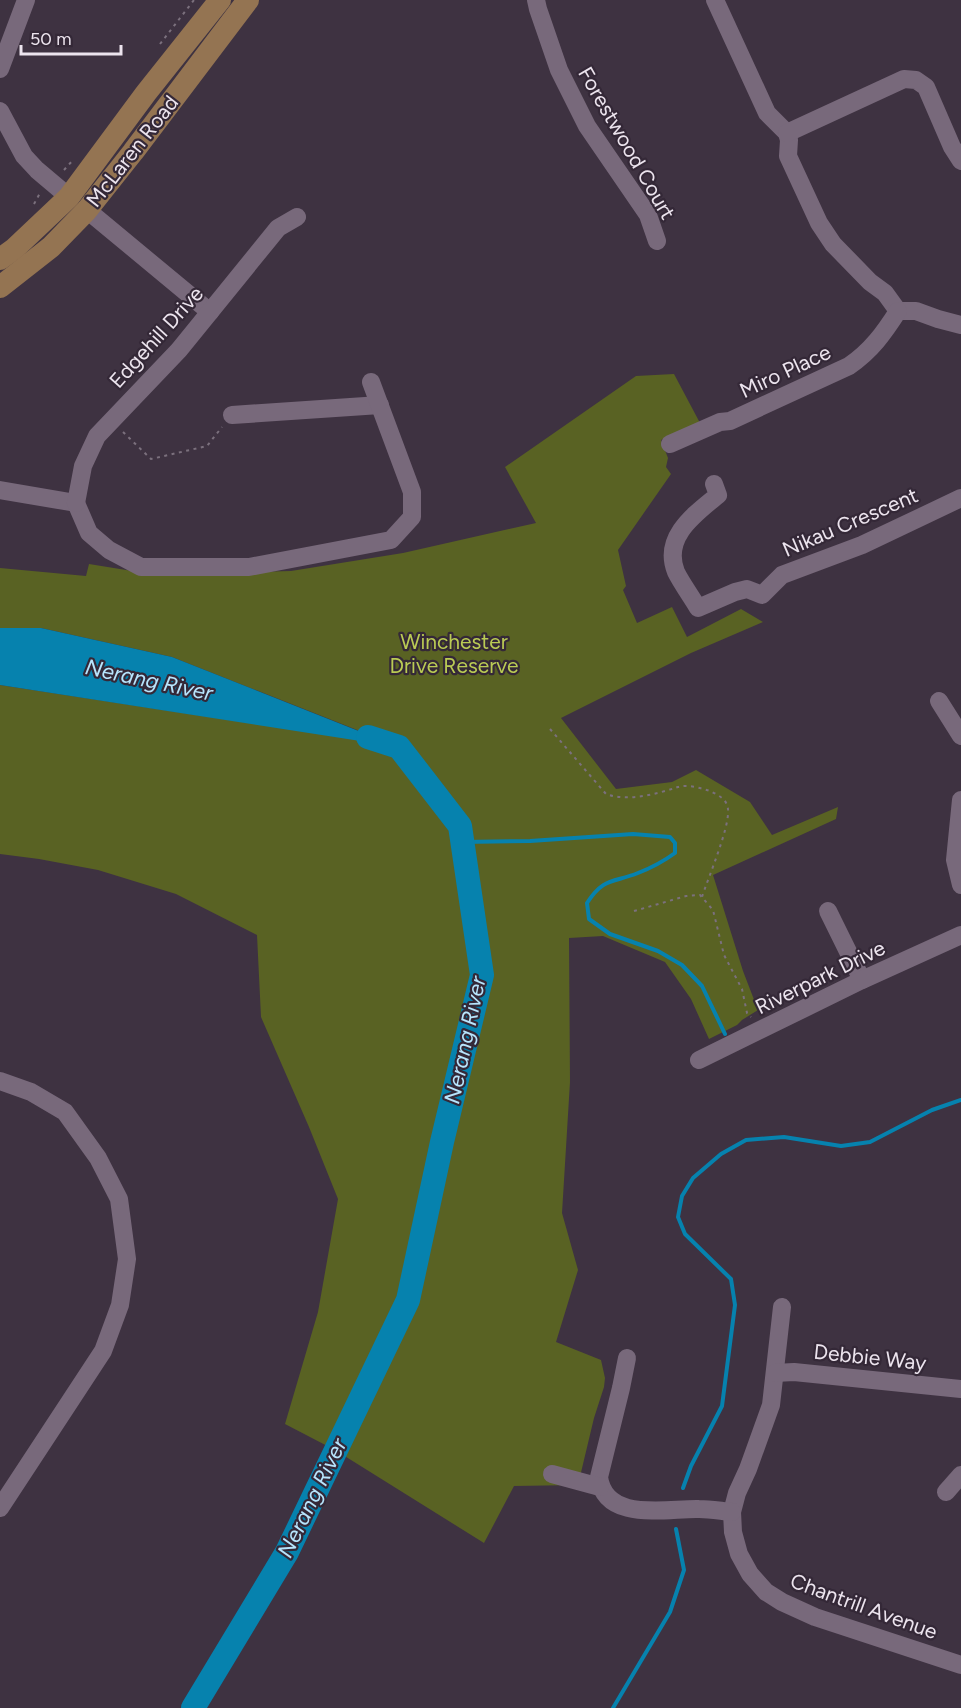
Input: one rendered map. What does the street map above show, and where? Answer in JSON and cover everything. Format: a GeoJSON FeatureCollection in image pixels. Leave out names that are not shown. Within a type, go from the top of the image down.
{"type":"FeatureCollection","features":[{"type":"Feature","properties":{"kind":"main road","name":"McLaren Road"},"geometry":{"type":"LineString","coordinates":[[0,259],[14,249],[69,197],[146,93],[220,0]]}},
{"type":"Feature","properties":{"kind":"main road","name":"McLaren Road"},"geometry":{"type":"LineString","coordinates":[[0,287],[51,247],[87,210],[248,0]]}},
{"type":"Feature","properties":{"kind":"street"},"geometry":{"type":"LineString","coordinates":[[0,69],[26,0]]}},
{"type":"Feature","properties":{"kind":"street","name":"Forestwood Court"},"geometry":{"type":"LineString","coordinates":[[536,0],[559,70],[587,126],[648,215],[657,241]]}},
{"type":"Feature","properties":{"kind":"street"},"geometry":{"type":"LineString","coordinates":[[715,0],[767,113],[787,133],[788,156],[819,223],[833,244],[870,282],[885,293],[898,311],[916,311],[961,325]]}},
{"type":"Feature","properties":{"kind":"street"},"geometry":{"type":"LineString","coordinates":[[787,133],[904,79],[916,80],[926,87],[952,147],[961,161]]}},
{"type":"Feature","properties":{"kind":"street"},"geometry":{"type":"LineString","coordinates":[[0,111],[24,156],[36,170],[69,197]]}},
{"type":"Feature","properties":{"kind":"street"},"geometry":{"type":"LineString","coordinates":[[87,210],[210,312]]}},
{"type":"Feature","properties":{"kind":"street","name":"Edgehill Drive"},"geometry":{"type":"LineString","coordinates":[[76,503],[83,466],[97,436],[179,350],[278,228],[297,217]]}},
{"type":"Feature","properties":{"kind":"street","name":"Miro Place"},"geometry":{"type":"LineString","coordinates":[[670,444],[720,422],[730,421],[849,366],[874,346],[898,311]]}},
{"type":"Feature","properties":{"kind":"street"},"geometry":{"type":"LineString","coordinates":[[0,490],[76,503],[89,533],[109,550],[141,567],[249,567],[391,540],[412,517],[412,492],[370,382]]}},
{"type":"Feature","properties":{"kind":"street"},"geometry":{"type":"LineString","coordinates":[[232,416],[380,405]]}},
{"type":"Feature","properties":{"kind":"street","name":"Nikau Crescent"},"geometry":{"type":"LineString","coordinates":[[714,484],[718,495],[690,519],[675,538],[673,558],[676,571],[698,608],[735,591],[747,589],[762,595],[782,575],[862,545],[961,498]]}},
{"type":"Feature","properties":{"kind":"street"},"geometry":{"type":"LineString","coordinates":[[939,701],[961,736]]}},
{"type":"Feature","properties":{"kind":"street"},"geometry":{"type":"LineString","coordinates":[[961,800],[955,860],[961,885]]}},
{"type":"Feature","properties":{"kind":"street"},"geometry":{"type":"LineString","coordinates":[[828,911],[862,980]]}},
{"type":"Feature","properties":{"kind":"street","name":"Riverpark Drive"},"geometry":{"type":"LineString","coordinates":[[699,1060],[862,980],[961,935]]}},
{"type":"Feature","properties":{"kind":"street"},"geometry":{"type":"LineString","coordinates":[[0,1081],[31,1092],[65,1112],[98,1158],[118,1199],[127,1259],[120,1305],[103,1351],[0,1508]]}},
{"type":"Feature","properties":{"kind":"street","name":"Chantrill Avenue"},"geometry":{"type":"LineString","coordinates":[[782,1307],[771,1406],[737,1493],[732,1512],[733,1532],[740,1554],[750,1574],[766,1592],[782,1602],[814,1617],[961,1665]]}},
{"type":"Feature","properties":{"kind":"street"},"geometry":{"type":"LineString","coordinates":[[627,1358],[599,1477],[600,1487],[608,1498],[628,1508],[656,1511],[700,1509],[732,1512]]}},
{"type":"Feature","properties":{"kind":"street","name":"Debbie Way"},"geometry":{"type":"LineString","coordinates":[[775,1372],[961,1389]]}},
{"type":"Feature","properties":{"kind":"street"},"geometry":{"type":"LineString","coordinates":[[552,1474],[600,1487]]}},
{"type":"Feature","properties":{"kind":"street"},"geometry":{"type":"LineString","coordinates":[[946,1492],[961,1475]]}},
{"type":"Feature","properties":{"kind":"path"},"geometry":{"type":"LineString","coordinates":[[111,421],[152,459],[207,446],[232,416]]}},
{"type":"Feature","properties":{"kind":"path"},"geometry":{"type":"LineString","coordinates":[[550,729],[606,794],[613,797],[669,791],[689,786],[720,795],[724,799],[728,807],[727,824],[702,897]]}},
{"type":"Feature","properties":{"kind":"path"},"geometry":{"type":"LineString","coordinates":[[634,911],[700,894],[713,910],[722,948],[742,989],[747,1013],[761,1030]]}},
{"type":"Feature","properties":{"kind":"green space","name":"Winchester Drive Reserve"},"geometry":{"type":"Polygon","coordinates":[[[674,374],[700,423],[661,440],[668,458],[666,467],[671,474],[618,550],[626,586],[623,590],[637,623],[672,607],[687,637],[741,609],[763,622],[691,653],[561,718],[616,789],[672,782],[696,770],[750,802],[772,835],[838,807],[836,819],[713,875],[743,971],[758,1010],[737,1025],[709,1039],[691,999],[665,962],[603,936],[569,938],[570,1082],[562,1213],[578,1270],[556,1342],[601,1360],[605,1378],[604,1387],[578,1485],[514,1486],[484,1543],[335,1450],[285,1424],[318,1312],[338,1199],[261,1017],[257,935],[176,894],[98,870],[0,854],[0,685],[395,745],[172,657],[41,628],[0,628],[0,568],[86,576],[89,564],[157,575],[291,571],[403,553],[536,523],[505,467],[636,376],[674,374]]]}},
{"type":"Feature","properties":{"kind":"water"},"geometry":{"type":"Polygon","coordinates":[[[0,628],[41,628],[172,657],[399,747],[0,685],[0,628]]]}},
{"type":"Feature","properties":{"kind":"waterway","name":"Nerang River"},"geometry":{"type":"LineString","coordinates":[[193,1708],[287,1552],[408,1300],[442,1142],[482,975],[460,826],[399,747],[368,737]]}},
{"type":"Feature","properties":{"kind":"waterway"},"geometry":{"type":"LineString","coordinates":[[462,842],[530,841],[633,834],[670,837],[675,843],[675,853],[648,869],[604,885],[587,903],[589,919],[610,934],[658,951],[682,965],[702,986],[725,1034]]}},
{"type":"Feature","properties":{"kind":"waterway"},"geometry":{"type":"LineString","coordinates":[[683,1488],[691,1466],[722,1406],[735,1305],[731,1279],[685,1234],[678,1217],[682,1196],[693,1178],[721,1154],[746,1140],[784,1137],[841,1146],[870,1142],[932,1110],[961,1100]]}},
{"type":"Feature","properties":{"kind":"waterway"},"geometry":{"type":"LineString","coordinates":[[613,1708],[670,1612],[684,1570],[676,1529]]}}]}
